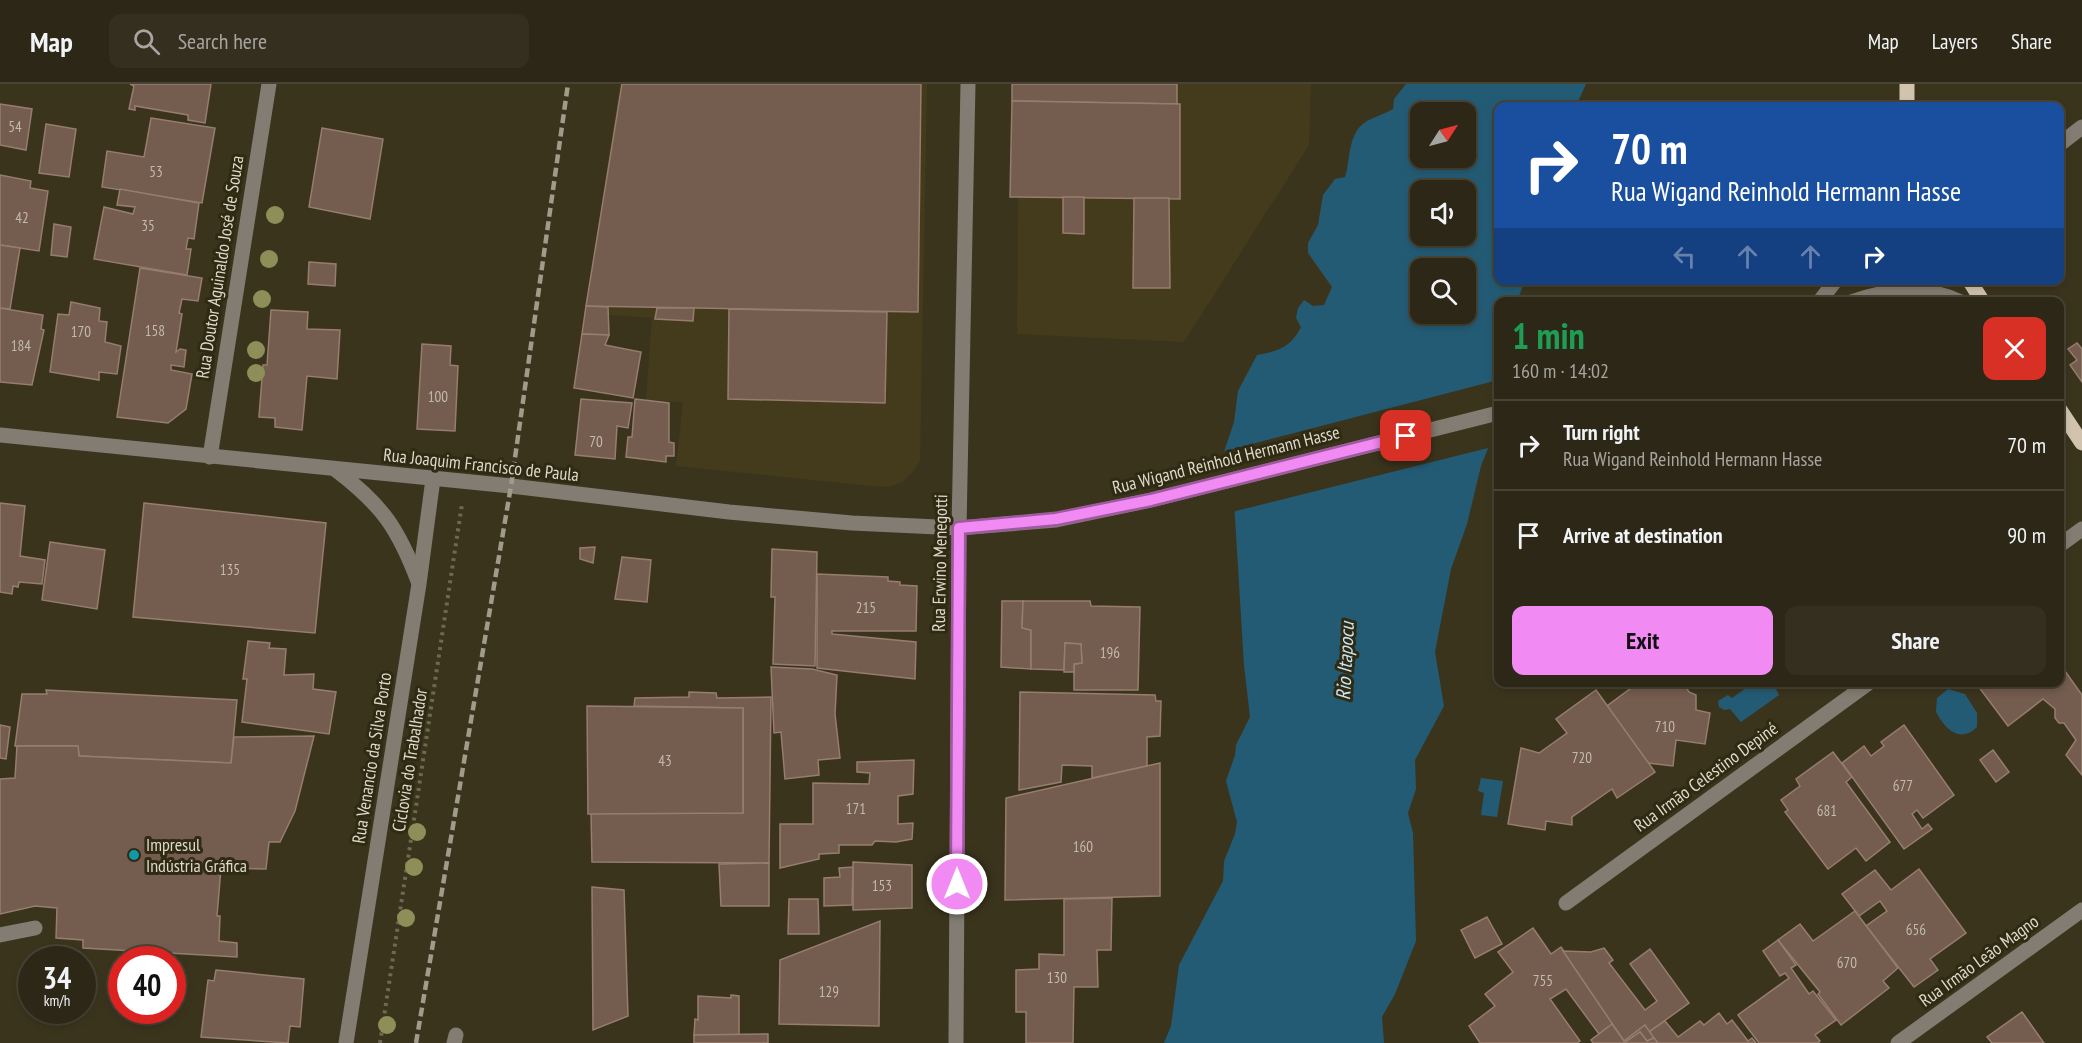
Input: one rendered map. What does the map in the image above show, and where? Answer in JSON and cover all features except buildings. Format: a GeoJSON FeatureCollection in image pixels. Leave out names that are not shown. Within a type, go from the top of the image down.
{"type":"FeatureCollection","features":[{"type":"Feature","properties":{"kind":"main road"},"geometry":{"type":"LineString","coordinates":[[1907,84],[1907,102]]}},
{"type":"Feature","properties":{"kind":"main road"},"geometry":{"type":"LineString","coordinates":[[2064,416],[2082,443]]}},
{"type":"Feature","properties":{"kind":"street","name":"Rua Doutor Aguinaldo José de Souza"},"geometry":{"type":"LineString","coordinates":[[210,457],[269,84]]}},
{"type":"Feature","properties":{"kind":"street","name":"Rua Erwino Menegotti"},"geometry":{"type":"LineString","coordinates":[[956,1043],[959,528],[968,84]]}},
{"type":"Feature","properties":{"kind":"street"},"geometry":{"type":"LineString","coordinates":[[2064,141],[2082,128]]}},
{"type":"Feature","properties":{"kind":"street"},"geometry":{"type":"LineString","coordinates":[[1823,297],[1832,285]]}},
{"type":"Feature","properties":{"kind":"street"},"geometry":{"type":"LineString","coordinates":[[1868,297],[1896,289],[1911,289],[1948,297]]}},
{"type":"Feature","properties":{"kind":"street","name":"Rua Wigand Reinhold Hermann Hasse"},"geometry":{"type":"LineString","coordinates":[[959,528],[1056,519],[1151,500],[1494,414]]}},
{"type":"Feature","properties":{"kind":"street","name":"Rua Joaquim Francisco de Paula"},"geometry":{"type":"LineString","coordinates":[[0,435],[830,521],[959,528]]}},
{"type":"Feature","properties":{"kind":"street"},"geometry":{"type":"LineString","coordinates":[[336,470],[360,489],[391,522],[407,552],[419,584]]}},
{"type":"Feature","properties":{"kind":"street","name":"Rua Venancio da Silva Porto"},"geometry":{"type":"LineString","coordinates":[[346,1043],[419,584],[433,479]]}},
{"type":"Feature","properties":{"kind":"street"},"geometry":{"type":"LineString","coordinates":[[2064,543],[2082,529]]}},
{"type":"Feature","properties":{"kind":"street","name":"Rua Irmão Celestino Depiné"},"geometry":{"type":"LineString","coordinates":[[1566,903],[1863,687]]}},
{"type":"Feature","properties":{"kind":"street","name":"Rua Irmão Leão Magno"},"geometry":{"type":"LineString","coordinates":[[1898,1043],[2082,910]]}},
{"type":"Feature","properties":{"kind":"street"},"geometry":{"type":"LineString","coordinates":[[0,935],[35,928]]}},
{"type":"Feature","properties":{"kind":"path","name":"Ciclovia do Trabalhador"},"geometry":{"type":"LineString","coordinates":[[380,1043],[465,482]]}},
{"type":"Feature","properties":{"kind":"shaded area"},"geometry":{"type":"Polygon","coordinates":[[[620,84],[927,84],[920,461],[913,472],[902,482],[889,487],[872,486],[676,466],[683,402],[646,400],[652,318],[585,313],[620,84]]]}},
{"type":"Feature","properties":{"kind":"shaded area"},"geometry":{"type":"Polygon","coordinates":[[[1019,84],[1311,84],[1309,145],[1184,342],[1017,334],[1019,84]]]}},
{"type":"Feature","properties":{"kind":"water","name":"Rio Itapocu"},"geometry":{"type":"Polygon","coordinates":[[[1406,84],[1586,84],[1578,102],[1494,102],[1494,285],[1523,285],[1519,297],[1494,297],[1494,408],[1489,446],[1481,466],[1467,524],[1451,569],[1435,652],[1444,706],[1415,760],[1416,789],[1408,813],[1413,833],[1416,941],[1395,994],[1382,1017],[1384,1043],[1164,1043],[1171,1026],[1179,965],[1223,881],[1224,861],[1235,834],[1237,822],[1226,781],[1236,745],[1250,717],[1244,665],[1234,501],[1224,452],[1234,422],[1238,391],[1257,355],[1272,352],[1288,344],[1301,327],[1296,318],[1298,308],[1304,300],[1313,306],[1324,305],[1332,287],[1308,253],[1308,243],[1318,225],[1323,195],[1335,179],[1345,177],[1353,139],[1356,132],[1367,121],[1393,109],[1394,99],[1406,84]]]}},
{"type":"Feature","properties":{"kind":"water"},"geometry":{"type":"Polygon","coordinates":[[[1747,687],[1775,687],[1779,695],[1741,722],[1730,709],[1724,710],[1719,707],[1718,701],[1728,695],[1732,698],[1747,687]]]}},
{"type":"Feature","properties":{"kind":"water"},"geometry":{"type":"Polygon","coordinates":[[[1948,689],[1965,694],[1977,713],[1977,727],[1971,732],[1959,734],[1948,729],[1936,712],[1937,698],[1948,689]]]}},
{"type":"Feature","properties":{"kind":"water"},"geometry":{"type":"Polygon","coordinates":[[[1481,778],[1503,781],[1497,817],[1481,815],[1484,793],[1478,791],[1481,778]]]}},
{"type":"Feature","properties":{"kind":"pier"},"geometry":{"type":"Polygon","coordinates":[[[1494,381],[1492,447],[1232,512],[1219,462],[1221,452],[1494,381]]]}},
{"type":"Feature","properties":{"kind":"railway"},"geometry":{"type":"LineString","coordinates":[[416,1043],[511,486],[568,84]]}},
{"type":"Feature","properties":{"kind":"place","name":"Impresul Indústria Gráfica"},"geometry":{"type":"Point","coordinates":[134,855]}},
{"type":"Feature","properties":{"kind":"route"},"geometry":{"type":"LineString","coordinates":[[957,884],[959,528],[1056,519],[1151,500],[1406,436]]}}]}
